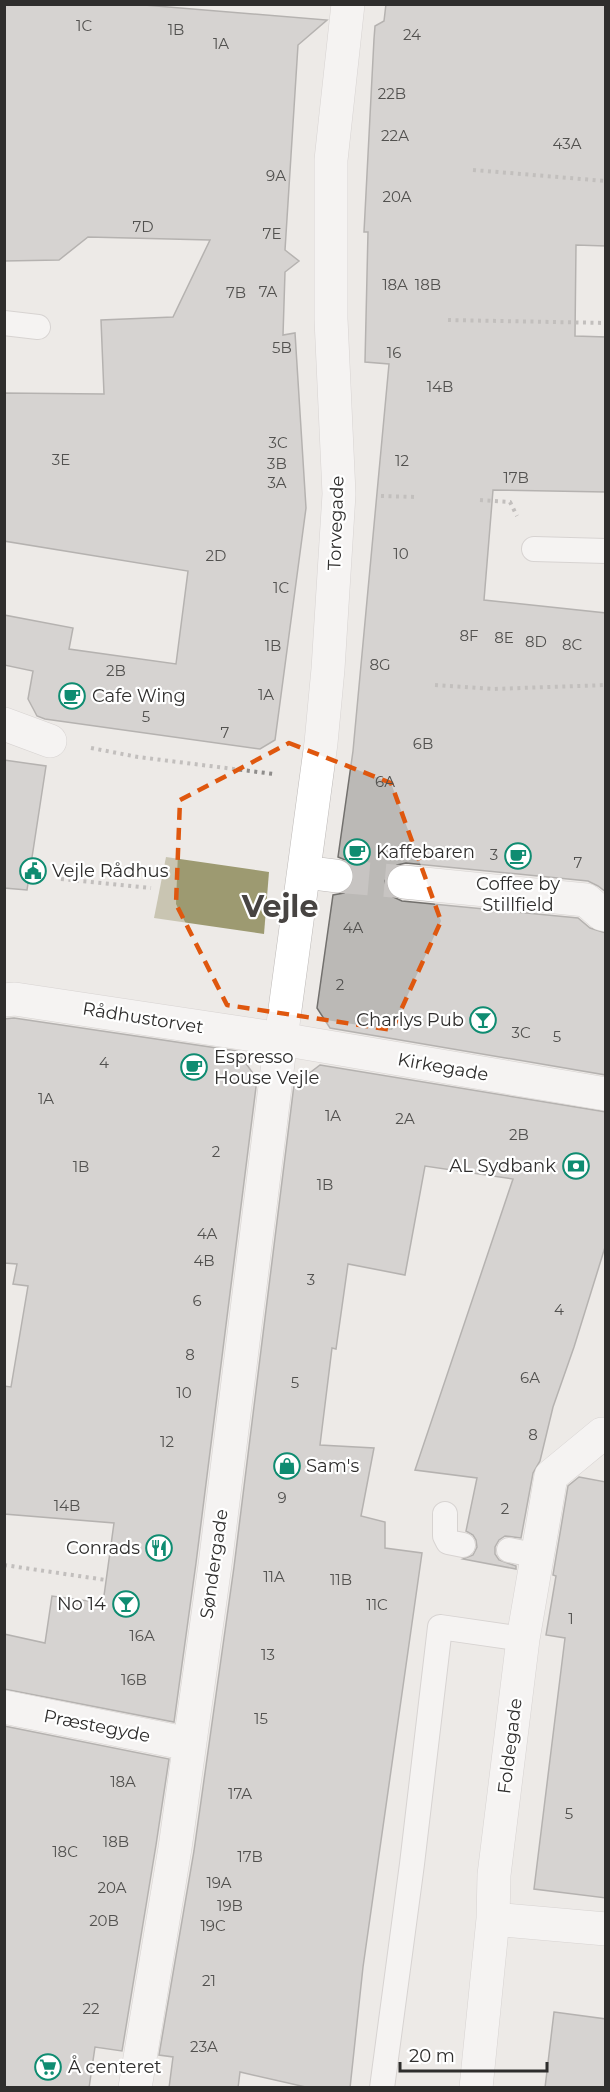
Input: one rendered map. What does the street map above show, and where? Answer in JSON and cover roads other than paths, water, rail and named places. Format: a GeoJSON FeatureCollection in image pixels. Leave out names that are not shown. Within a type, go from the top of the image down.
{"type":"FeatureCollection","features":[{"type":"Feature","properties":{"kind":"street","name":"Torvegade"},"geometry":{"type":"LineString","coordinates":[[281,1039],[320,874],[316,779],[328,675],[339,494],[331,319],[331,160],[348,4]]}},
{"type":"Feature","properties":{"kind":"street"},"geometry":{"type":"LineString","coordinates":[[4,724],[50,741]]}},
{"type":"Feature","properties":{"kind":"street"},"geometry":{"type":"LineString","coordinates":[[404,882],[586,900],[606,915]]}},
{"type":"Feature","properties":{"kind":"street","name":"Rådhustorvet"},"geometry":{"type":"LineString","coordinates":[[4,999],[281,1039]]}},
{"type":"Feature","properties":{"kind":"street","name":"Kirkegade"},"geometry":{"type":"LineString","coordinates":[[281,1039],[606,1094]]}},
{"type":"Feature","properties":{"kind":"street","name":"Søndergade"},"geometry":{"type":"LineString","coordinates":[[135,2088],[175,1848],[215,1565],[281,1039]]}},
{"type":"Feature","properties":{"kind":"street","name":"Foldegade"},"geometry":{"type":"LineString","coordinates":[[476,2088],[493,1919],[494,1875],[523,1639],[523,1553],[551,1476],[603,1434],[606,1434]]}},
{"type":"Feature","properties":{"kind":"street","name":"Præstegyde"},"geometry":{"type":"LineString","coordinates":[[4,1707],[189,1744]]}},
{"type":"Feature","properties":{"kind":"street"},"geometry":{"type":"LineString","coordinates":[[493,1919],[606,1929]]}},
{"type":"Feature","properties":{"kind":"lane"},"geometry":{"type":"LineString","coordinates":[[4,323],[38,327]]}},
{"type":"Feature","properties":{"kind":"lane"},"geometry":{"type":"LineString","coordinates":[[534,549],[606,551]]}},
{"type":"Feature","properties":{"kind":"lane"},"geometry":{"type":"LineString","coordinates":[[445,1514],[445,1536],[448,1542],[463,1545]]}},
{"type":"Feature","properties":{"kind":"lane"},"geometry":{"type":"LineString","coordinates":[[382,2088],[412,1864],[440,1627],[523,1639]]}},
{"type":"Feature","properties":{"kind":"tunnel"},"geometry":{"type":"LineString","coordinates":[[336,876],[404,882]]}},
{"type":"Feature","properties":{"kind":"place","name":"Cafe Wing"},"geometry":{"type":"Point","coordinates":[72,696]}},
{"type":"Feature","properties":{"kind":"place","name":"Kaffebaren"},"geometry":{"type":"Point","coordinates":[357,852]}},
{"type":"Feature","properties":{"kind":"place","name":"Coffee by Stillfield"},"geometry":{"type":"Point","coordinates":[518,856]}},
{"type":"Feature","properties":{"kind":"place","name":"Vejle Rådhus"},"geometry":{"type":"Point","coordinates":[33,871]}},
{"type":"Feature","properties":{"kind":"place","name":"Charlys Pub"},"geometry":{"type":"Point","coordinates":[483,1020]}},
{"type":"Feature","properties":{"kind":"place","name":"Espresso House Vejle"},"geometry":{"type":"Point","coordinates":[194,1067]}},
{"type":"Feature","properties":{"kind":"place","name":"AL Sydbank"},"geometry":{"type":"Point","coordinates":[576,1166]}},
{"type":"Feature","properties":{"kind":"place","name":"Sam's"},"geometry":{"type":"Point","coordinates":[287,1466]}},
{"type":"Feature","properties":{"kind":"place","name":"Conrads"},"geometry":{"type":"Point","coordinates":[159,1548]}},
{"type":"Feature","properties":{"kind":"place","name":"No 14"},"geometry":{"type":"Point","coordinates":[126,1604]}},
{"type":"Feature","properties":{"kind":"place","name":"Å centeret"},"geometry":{"type":"Point","coordinates":[48,2067]}},
{"type":"Feature","properties":{"kind":"district","name":"Vejle"},"geometry":{"type":"Point","coordinates":[280,907]}}]}
